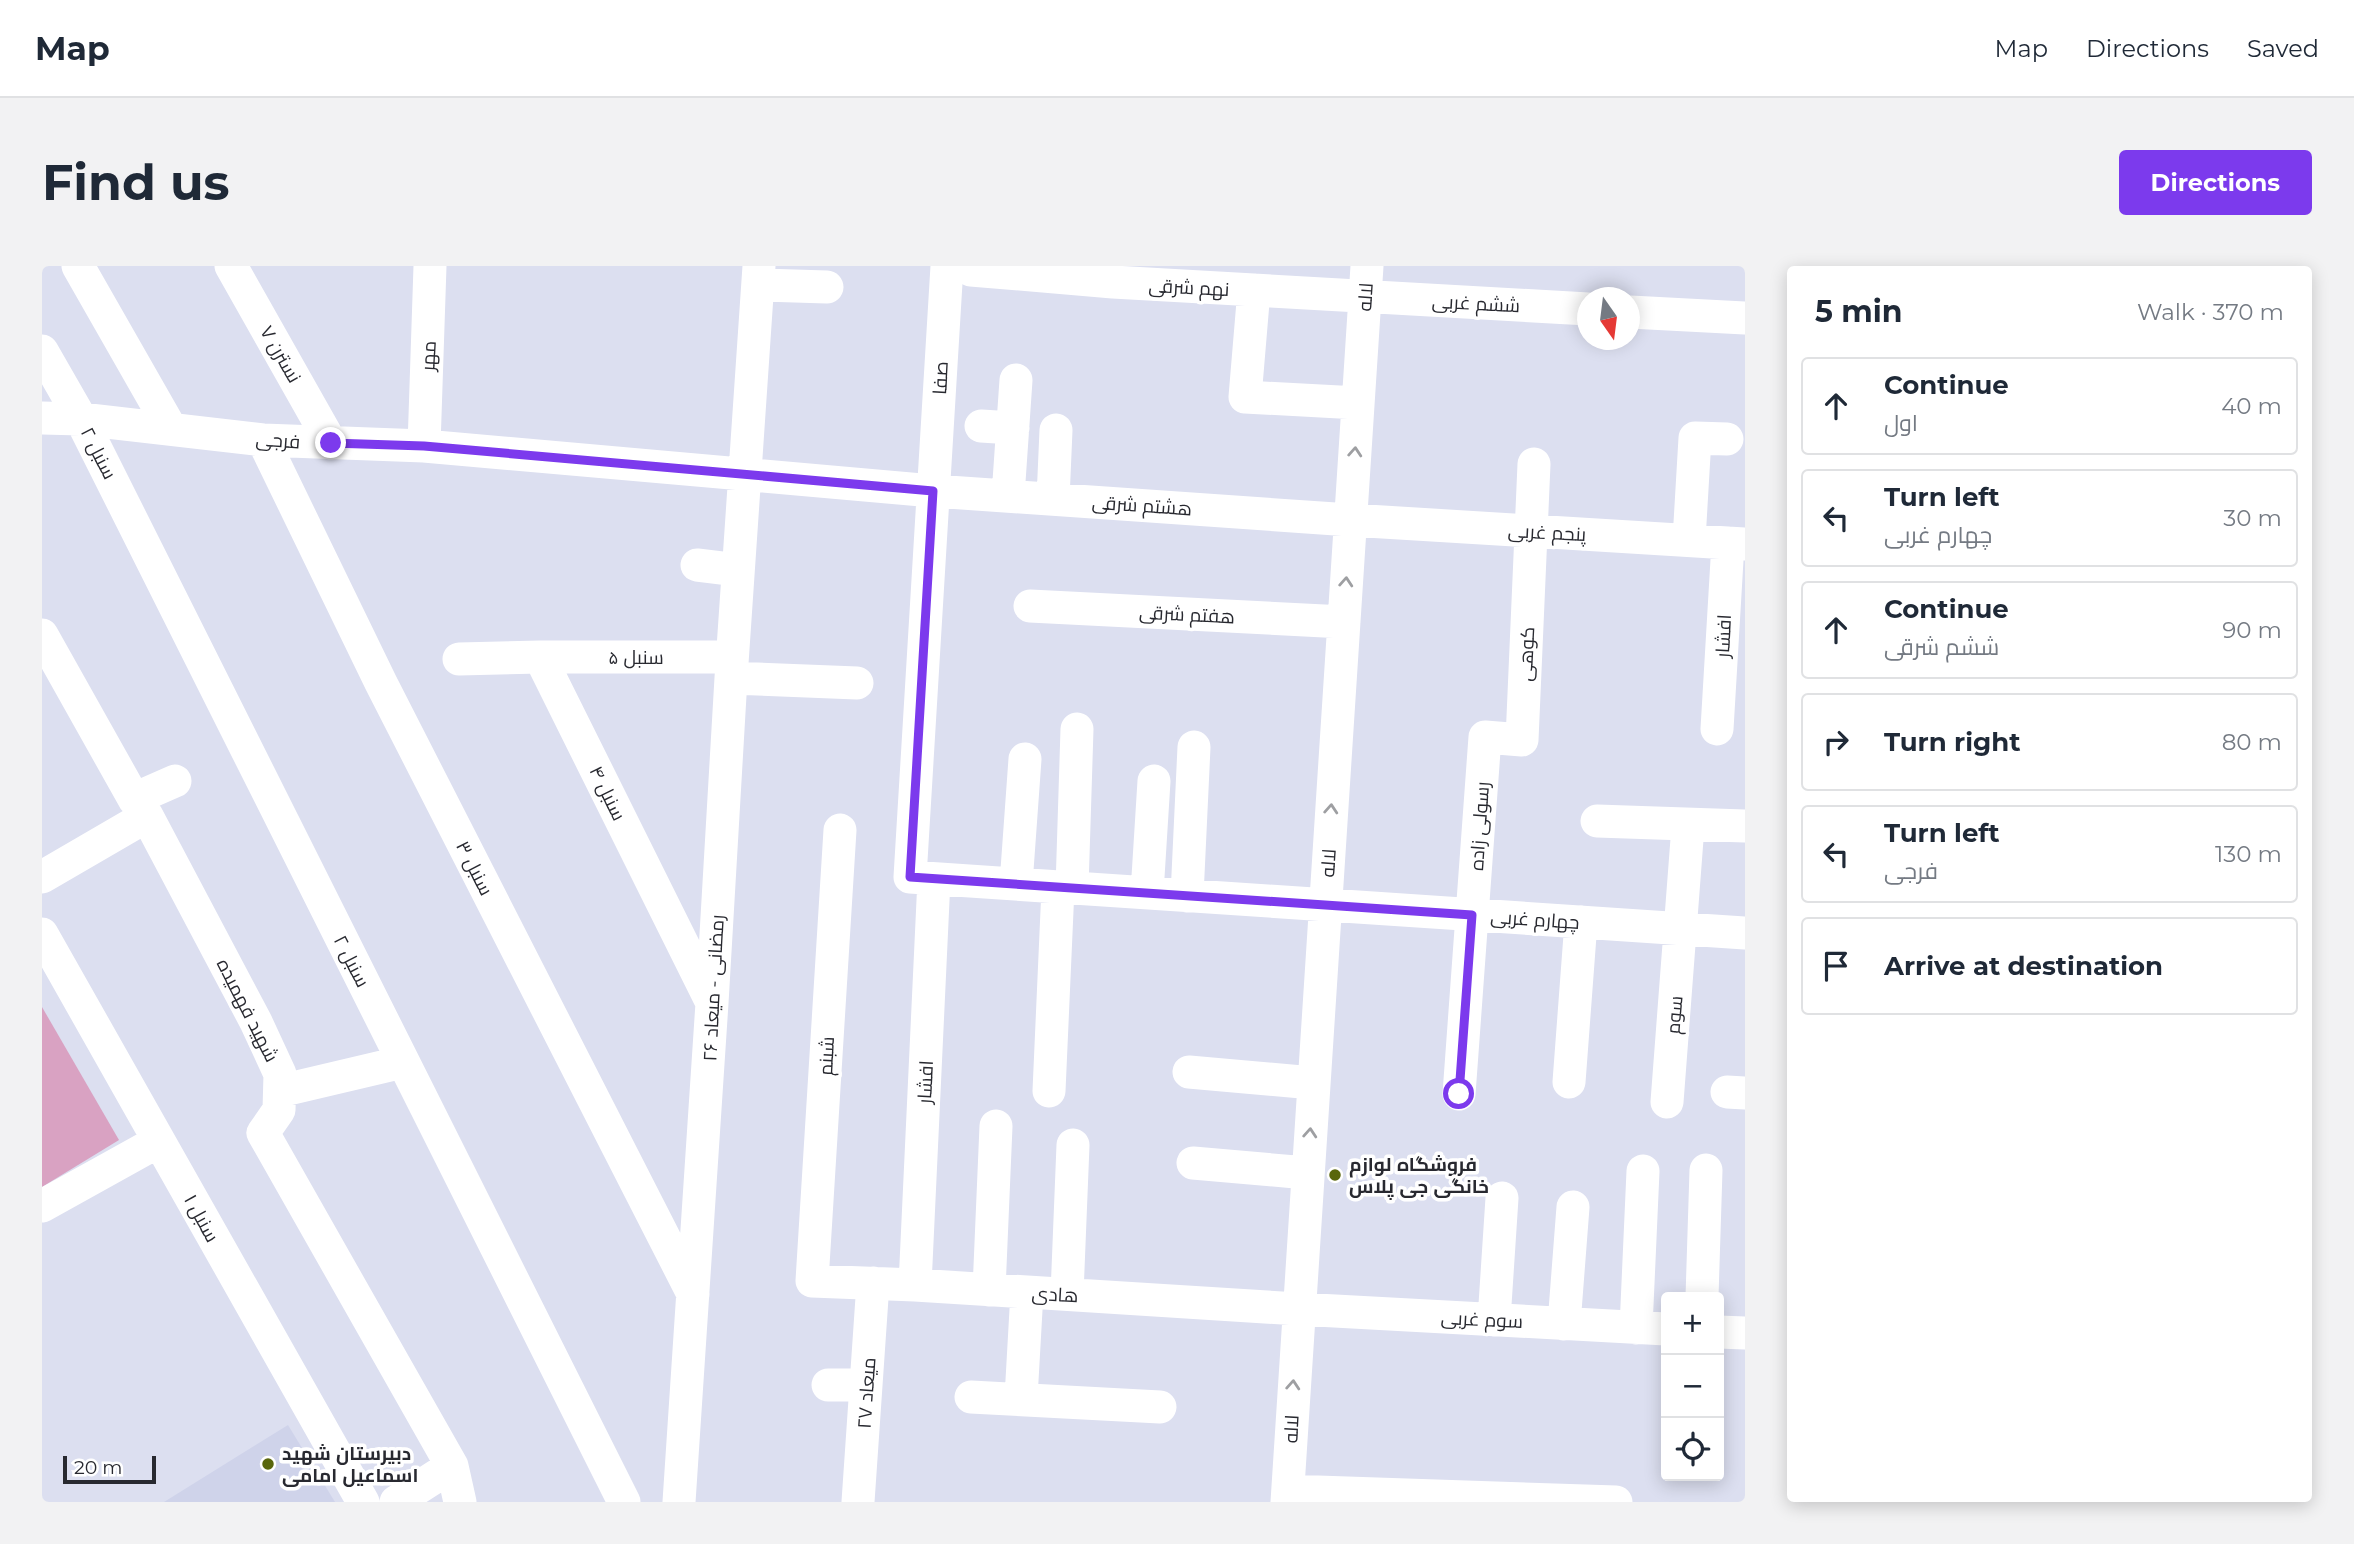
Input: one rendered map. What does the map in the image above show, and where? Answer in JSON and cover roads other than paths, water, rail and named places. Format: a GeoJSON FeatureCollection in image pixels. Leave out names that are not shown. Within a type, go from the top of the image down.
{"type":"FeatureCollection","features":[{"type":"Feature","properties":{"kind":"street"},"geometry":{"type":"LineString","coordinates":[[78,266],[171,429]]}},
{"type":"Feature","properties":{"kind":"street","name":"نسترن ۷"},"geometry":{"type":"LineString","coordinates":[[231,266],[331,443]]}},
{"type":"Feature","properties":{"kind":"street","name":"مهر"},"geometry":{"type":"LineString","coordinates":[[424,446],[430,266]]}},
{"type":"Feature","properties":{"kind":"street","name":"نهم شرقی"},"geometry":{"type":"LineString","coordinates":[[959,268],[1114,274],[1254,290],[1366,281]]}},
{"type":"Feature","properties":{"kind":"street","name":"صفا"},"geometry":{"type":"LineString","coordinates":[[922,878],[933,491],[959,268]]}},
{"type":"Feature","properties":{"kind":"street"},"geometry":{"type":"LineString","coordinates":[[758,275],[827,287]]}},
{"type":"Feature","properties":{"kind":"street","name":"رمضانی - میعاد ۲۶"},"geometry":{"type":"LineString","coordinates":[[679,1502],[758,275]]}},
{"type":"Feature","properties":{"kind":"street","name":"ششم غربی"},"geometry":{"type":"LineString","coordinates":[[1366,281],[1577,308]]}},
{"type":"Feature","properties":{"kind":"street","name":"لاله"},"geometry":{"type":"LineString","coordinates":[[1287,1496],[1366,281]]}},
{"type":"Feature","properties":{"kind":"street"},"geometry":{"type":"LineString","coordinates":[[1254,290],[1245,397],[1358,403]]}},
{"type":"Feature","properties":{"kind":"street"},"geometry":{"type":"LineString","coordinates":[[1640,313],[1745,318]]}},
{"type":"Feature","properties":{"kind":"street","name":"سنبل ۲"},"geometry":{"type":"LineString","coordinates":[[42,351],[81,419],[624,1502]]}},
{"type":"Feature","properties":{"kind":"street"},"geometry":{"type":"LineString","coordinates":[[1008,496],[997,427],[1016,380]]}},
{"type":"Feature","properties":{"kind":"street","name":"فرجی"},"geometry":{"type":"LineString","coordinates":[[42,418],[81,419],[263,440],[424,446],[933,491]]}},
{"type":"Feature","properties":{"kind":"street"},"geometry":{"type":"LineString","coordinates":[[1053,499],[1056,430]]}},
{"type":"Feature","properties":{"kind":"street"},"geometry":{"type":"LineString","coordinates":[[1689,540],[1695,438],[1727,439]]}},
{"type":"Feature","properties":{"kind":"street","name":"سنبل ۳"},"geometry":{"type":"LineString","coordinates":[[263,440],[387,695],[693,1294]]}},
{"type":"Feature","properties":{"kind":"street"},"geometry":{"type":"LineString","coordinates":[[1532,531],[1534,464]]}},
{"type":"Feature","properties":{"kind":"street","name":"هشتم شرقی"},"geometry":{"type":"LineString","coordinates":[[933,491],[1350,520]]}},
{"type":"Feature","properties":{"kind":"street","name":"پنجم غربی"},"geometry":{"type":"LineString","coordinates":[[1350,520],[1737,543]]}},
{"type":"Feature","properties":{"kind":"street","name":"کوهی"},"geometry":{"type":"LineString","coordinates":[[1485,737],[1522,740],[1532,531]]}},
{"type":"Feature","properties":{"kind":"street","name":"افشار"},"geometry":{"type":"LineString","coordinates":[[1717,730],[1737,543]]}},
{"type":"Feature","properties":{"kind":"street"},"geometry":{"type":"LineString","coordinates":[[696,565],[738,570]]}},
{"type":"Feature","properties":{"kind":"street","name":"هفتم شرقی"},"geometry":{"type":"LineString","coordinates":[[1030,606],[1344,622]]}},
{"type":"Feature","properties":{"kind":"street","name":"شهید فهمیده"},"geometry":{"type":"LineString","coordinates":[[42,635],[140,807],[256,1022],[280,1074],[280,1091]]}},
{"type":"Feature","properties":{"kind":"street"},"geometry":{"type":"LineString","coordinates":[[459,659],[540,657]]}},
{"type":"Feature","properties":{"kind":"street","name":"سنبل ۵"},"geometry":{"type":"LineString","coordinates":[[540,657],[732,668],[857,683]]}},
{"type":"Feature","properties":{"kind":"street","name":"سنبل ۴"},"geometry":{"type":"LineString","coordinates":[[540,657],[712,1003]]}},
{"type":"Feature","properties":{"kind":"street"},"geometry":{"type":"LineString","coordinates":[[1049,1091],[1077,729]]}},
{"type":"Feature","properties":{"kind":"street","name":"رسولی زاده"},"geometry":{"type":"LineString","coordinates":[[1459,1094],[1485,737]]}},
{"type":"Feature","properties":{"kind":"street"},"geometry":{"type":"LineString","coordinates":[[1187,896],[1194,747]]}},
{"type":"Feature","properties":{"kind":"street"},"geometry":{"type":"LineString","coordinates":[[1016,884],[1025,759]]}},
{"type":"Feature","properties":{"kind":"street"},"geometry":{"type":"LineString","coordinates":[[42,877],[174,781]]}},
{"type":"Feature","properties":{"kind":"street"},"geometry":{"type":"LineString","coordinates":[[1147,893],[1154,781]]}},
{"type":"Feature","properties":{"kind":"street"},"geometry":{"type":"LineString","coordinates":[[1597,821],[1745,826]]}},
{"type":"Feature","properties":{"kind":"street","name":"سوم"},"geometry":{"type":"LineString","coordinates":[[1668,1102],[1688,825]]}},
{"type":"Feature","properties":{"kind":"street","name":"شبنم"},"geometry":{"type":"LineString","coordinates":[[813,1281],[841,830]]}},
{"type":"Feature","properties":{"kind":"street","name":"چهارم غربی"},"geometry":{"type":"LineString","coordinates":[[922,878],[1745,933]]}},
{"type":"Feature","properties":{"kind":"street","name":"افشار"},"geometry":{"type":"LineString","coordinates":[[915,1285],[922,878]]}},
{"type":"Feature","properties":{"kind":"street"},"geometry":{"type":"LineString","coordinates":[[1569,1082],[1581,922]]}},
{"type":"Feature","properties":{"kind":"street","name":"سنبل ۱"},"geometry":{"type":"LineString","coordinates":[[42,934],[363,1502]]}},
{"type":"Feature","properties":{"kind":"street"},"geometry":{"type":"LineString","coordinates":[[403,1062],[280,1091],[279,1110],[263,1133],[452,1466],[460,1502]]}},
{"type":"Feature","properties":{"kind":"street"},"geometry":{"type":"LineString","coordinates":[[1189,1072],[1313,1083]]}},
{"type":"Feature","properties":{"kind":"street"},"geometry":{"type":"LineString","coordinates":[[989,1290],[996,1126]]}},
{"type":"Feature","properties":{"kind":"street"},"geometry":{"type":"LineString","coordinates":[[42,1206],[159,1141]]}},
{"type":"Feature","properties":{"kind":"street"},"geometry":{"type":"LineString","coordinates":[[1067,1294],[1073,1144]]}},
{"type":"Feature","properties":{"kind":"street"},"geometry":{"type":"LineString","coordinates":[[1193,1163],[1307,1173]]}},
{"type":"Feature","properties":{"kind":"street"},"geometry":{"type":"LineString","coordinates":[[1702,1292],[1706,1170]]}},
{"type":"Feature","properties":{"kind":"street"},"geometry":{"type":"LineString","coordinates":[[1643,1171],[1651,1328]]}},
{"type":"Feature","properties":{"kind":"street"},"geometry":{"type":"LineString","coordinates":[[1494,1320],[1502,1198]]}},
{"type":"Feature","properties":{"kind":"street"},"geometry":{"type":"LineString","coordinates":[[1564,1324],[1573,1207]]}},
{"type":"Feature","properties":{"kind":"street","name":"هادی"},"geometry":{"type":"LineString","coordinates":[[813,1281],[1298,1309]]}},
{"type":"Feature","properties":{"kind":"street","name":"میعاد ۲۷"},"geometry":{"type":"LineString","coordinates":[[858,1502],[873,1283]]}},
{"type":"Feature","properties":{"kind":"street"},"geometry":{"type":"LineString","coordinates":[[1021,1398],[1027,1292]]}},
{"type":"Feature","properties":{"kind":"street","name":"سوم غربی"},"geometry":{"type":"LineString","coordinates":[[1298,1309],[1651,1328]]}},
{"type":"Feature","properties":{"kind":"street"},"geometry":{"type":"LineString","coordinates":[[1724,1332],[1745,1333]]}},
{"type":"Feature","properties":{"kind":"street"},"geometry":{"type":"LineString","coordinates":[[828,1385],[866,1385]]}},
{"type":"Feature","properties":{"kind":"street"},"geometry":{"type":"LineString","coordinates":[[971,1397],[1160,1407]]}},
{"type":"Feature","properties":{"kind":"street"},"geometry":{"type":"LineString","coordinates":[[396,1502],[452,1466]]}},
{"type":"Feature","properties":{"kind":"street"},"geometry":{"type":"LineString","coordinates":[[1287,1496],[1616,1502]]}},
{"type":"Feature","properties":{"kind":"place","name":"فروشگاه لوازم خانگی جی پلاس"},"geometry":{"type":"Point","coordinates":[1335,1175]}},
{"type":"Feature","properties":{"kind":"place","name":"دبیرستان شهید اسماعیل امامی"},"geometry":{"type":"Point","coordinates":[268,1464]}}]}
